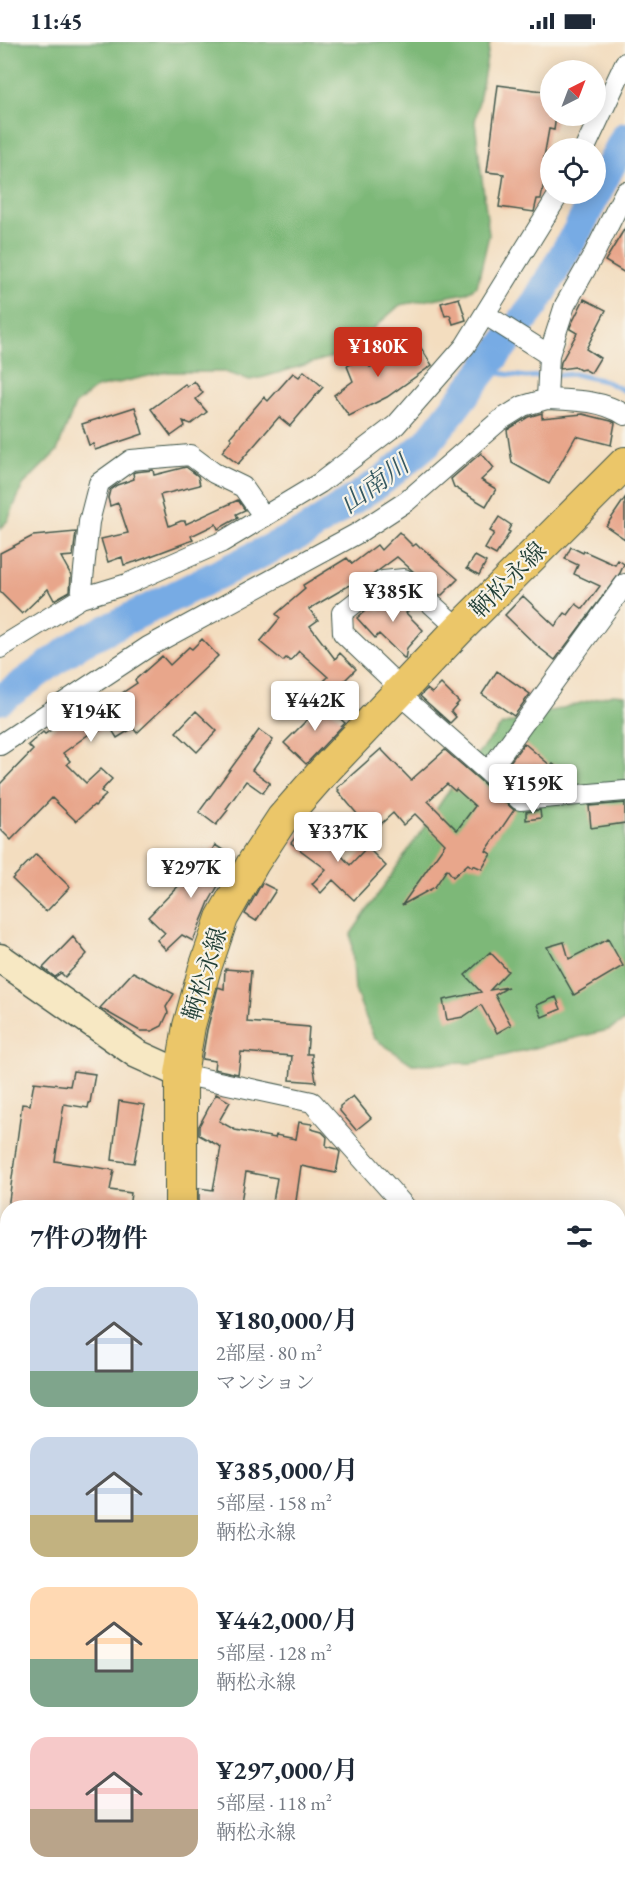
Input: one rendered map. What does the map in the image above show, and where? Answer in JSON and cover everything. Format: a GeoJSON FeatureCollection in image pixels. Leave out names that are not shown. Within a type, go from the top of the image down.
{"type":"FeatureCollection","features":[{"type":"Feature","properties":{"kind":"main road","name":"鞆松永線"},"geometry":{"type":"LineString","coordinates":[[181,1200],[181,1074],[189,1026],[222,918],[248,872],[282,819],[324,771],[459,629],[625,463]]}},
{"type":"Feature","properties":{"kind":"main road"},"geometry":{"type":"LineString","coordinates":[[0,958],[138,1054],[181,1074]]}},
{"type":"Feature","properties":{"kind":"street"},"geometry":{"type":"LineString","coordinates":[[590,138],[625,63]]}},
{"type":"Feature","properties":{"kind":"street"},"geometry":{"type":"LineString","coordinates":[[0,745],[148,647],[358,533],[407,501],[499,421],[523,406],[546,370],[565,305],[625,192]]}},
{"type":"Feature","properties":{"kind":"street"},"geometry":{"type":"LineString","coordinates":[[0,648],[81,598],[127,584],[222,542],[320,483],[396,425],[491,318],[554,204]]}},
{"type":"Feature","properties":{"kind":"street"},"geometry":{"type":"LineString","coordinates":[[491,318],[580,400],[614,408],[625,415]]}},
{"type":"Feature","properties":{"kind":"street"},"geometry":{"type":"LineString","coordinates":[[81,598],[89,522],[99,483],[131,460],[190,455],[214,473],[243,487],[264,518]]}},
{"type":"Feature","properties":{"kind":"street"},"geometry":{"type":"LineString","coordinates":[[459,629],[404,579],[383,581],[342,613],[342,633],[390,678],[398,693],[520,800],[625,791]]}},
{"type":"Feature","properties":{"kind":"street"},"geometry":{"type":"LineString","coordinates":[[489,771],[625,584]]}},
{"type":"Feature","properties":{"kind":"street"},"geometry":{"type":"LineString","coordinates":[[181,1074],[312,1102],[399,1200]]}},
{"type":"Feature","properties":{"kind":"green space"},"geometry":{"type":"Polygon","coordinates":[[[0,42],[490,42],[475,122],[489,235],[477,286],[466,293],[400,305],[345,353],[264,377],[250,380],[224,372],[166,372],[96,388],[75,405],[57,451],[23,485],[8,520],[0,529],[0,42]]]}},
{"type":"Feature","properties":{"kind":"green space"},"geometry":{"type":"Polygon","coordinates":[[[613,694],[625,695],[625,1021],[608,1030],[473,1063],[412,1064],[374,1038],[355,990],[351,934],[461,773],[502,725],[613,694]]]}},
{"type":"Feature","properties":{"kind":"building"},"geometry":{"type":"Polygon","coordinates":[[[498,85],[540,91],[540,126],[555,126],[554,130],[549,129],[547,138],[540,138],[540,199],[537,199],[534,212],[499,207],[504,174],[487,172],[498,85]]]}},
{"type":"Feature","properties":{"kind":"building"},"geometry":{"type":"Polygon","coordinates":[[[625,228],[625,273],[605,261],[625,228]]]}},
{"type":"Feature","properties":{"kind":"building"},"geometry":{"type":"Polygon","coordinates":[[[459,298],[466,320],[453,324],[450,315],[445,316],[441,303],[459,298]]]}},
{"type":"Feature","properties":{"kind":"building"},"geometry":{"type":"Polygon","coordinates":[[[584,299],[606,310],[586,349],[600,358],[591,373],[575,367],[560,369],[561,362],[577,333],[570,327],[584,299]]]}},
{"type":"Feature","properties":{"kind":"building"},"geometry":{"type":"Polygon","coordinates":[[[347,336],[370,367],[387,360],[401,350],[406,358],[421,348],[432,365],[387,397],[349,416],[334,395],[353,381],[347,366],[353,363],[344,337],[347,336]]]}},
{"type":"Feature","properties":{"kind":"building"},"geometry":{"type":"Polygon","coordinates":[[[304,371],[323,387],[290,426],[279,417],[238,464],[222,452],[232,439],[230,437],[264,397],[268,401],[293,373],[299,377],[304,371]]]}},
{"type":"Feature","properties":{"kind":"building"},"geometry":{"type":"Polygon","coordinates":[[[194,381],[203,393],[196,399],[207,412],[191,424],[183,421],[185,426],[171,436],[151,409],[185,384],[187,387],[194,381]]]}},
{"type":"Feature","properties":{"kind":"building"},"geometry":{"type":"Polygon","coordinates":[[[135,407],[143,434],[95,450],[93,444],[89,445],[82,424],[135,407]]]}},
{"type":"Feature","properties":{"kind":"building"},"geometry":{"type":"Polygon","coordinates":[[[542,413],[542,418],[583,414],[611,421],[615,423],[611,445],[576,436],[549,484],[512,463],[507,430],[528,417],[542,413]]]}},
{"type":"Feature","properties":{"kind":"building"},"geometry":{"type":"Polygon","coordinates":[[[481,453],[494,468],[481,480],[496,489],[486,506],[454,487],[451,479],[481,453]]]}},
{"type":"Feature","properties":{"kind":"building"},"geometry":{"type":"Polygon","coordinates":[[[186,467],[198,476],[200,485],[160,495],[169,526],[181,521],[185,521],[186,524],[238,500],[245,510],[236,514],[238,518],[218,529],[216,524],[191,536],[193,540],[124,565],[122,557],[108,562],[101,539],[128,533],[118,503],[110,506],[108,498],[110,490],[134,479],[133,473],[135,472],[153,470],[154,475],[186,467]]]}},
{"type":"Feature","properties":{"kind":"building"},"geometry":{"type":"Polygon","coordinates":[[[625,498],[625,539],[606,526],[625,498]]]}},
{"type":"Feature","properties":{"kind":"building"},"geometry":{"type":"Polygon","coordinates":[[[499,517],[511,525],[508,531],[510,532],[496,555],[485,549],[494,533],[490,531],[499,517]]]}},
{"type":"Feature","properties":{"kind":"building"},"geometry":{"type":"Polygon","coordinates":[[[76,532],[73,556],[61,557],[71,575],[70,591],[54,600],[48,589],[22,614],[0,592],[0,553],[33,536],[76,532]]]}},
{"type":"Feature","properties":{"kind":"building"},"geometry":{"type":"Polygon","coordinates":[[[399,532],[413,546],[416,544],[421,547],[458,579],[441,596],[397,557],[367,579],[365,577],[309,609],[318,620],[310,626],[335,659],[340,653],[356,669],[333,692],[323,682],[328,677],[299,651],[290,661],[286,658],[283,661],[260,642],[280,618],[276,614],[305,589],[303,585],[347,558],[352,564],[377,545],[381,550],[399,532]]]}},
{"type":"Feature","properties":{"kind":"building"},"geometry":{"type":"Polygon","coordinates":[[[571,547],[615,565],[618,560],[624,564],[620,573],[555,660],[505,615],[523,596],[555,626],[565,613],[568,615],[576,604],[583,609],[600,586],[574,574],[578,565],[565,559],[571,547]]]}},
{"type":"Feature","properties":{"kind":"building"},"geometry":{"type":"Polygon","coordinates":[[[475,556],[486,562],[479,575],[467,568],[475,556]]]}},
{"type":"Feature","properties":{"kind":"building"},"geometry":{"type":"Polygon","coordinates":[[[399,592],[414,605],[406,613],[423,630],[407,648],[405,659],[379,634],[375,638],[357,618],[373,604],[379,611],[399,592]]]}},
{"type":"Feature","properties":{"kind":"building"},"geometry":{"type":"Polygon","coordinates":[[[202,639],[218,656],[137,733],[133,728],[117,738],[109,725],[97,732],[96,729],[63,753],[70,761],[67,764],[86,783],[101,769],[112,779],[101,791],[106,795],[95,806],[76,821],[52,798],[11,840],[0,829],[0,784],[33,750],[28,745],[43,732],[45,734],[87,706],[88,708],[110,694],[113,699],[137,683],[135,680],[162,656],[170,665],[189,647],[192,649],[202,639]]]}},
{"type":"Feature","properties":{"kind":"building"},"geometry":{"type":"Polygon","coordinates":[[[497,671],[530,694],[514,716],[482,694],[497,671]]]}},
{"type":"Feature","properties":{"kind":"building"},"geometry":{"type":"Polygon","coordinates":[[[441,684],[459,702],[451,711],[456,717],[450,723],[420,696],[427,689],[432,693],[441,684]]]}},
{"type":"Feature","properties":{"kind":"building"},"geometry":{"type":"Polygon","coordinates":[[[320,700],[345,723],[306,764],[284,743],[314,713],[311,709],[320,700]]]}},
{"type":"Feature","properties":{"kind":"building"},"geometry":{"type":"Polygon","coordinates":[[[196,711],[217,731],[197,752],[176,732],[196,711]]]}},
{"type":"Feature","properties":{"kind":"building"},"geometry":{"type":"Polygon","coordinates":[[[259,730],[273,740],[252,770],[270,783],[263,793],[246,781],[216,825],[199,812],[259,730]]]}},
{"type":"Feature","properties":{"kind":"building"},"geometry":{"type":"Polygon","coordinates":[[[524,743],[551,766],[553,764],[565,774],[558,785],[524,788],[504,770],[524,743]]]}},
{"type":"Feature","properties":{"kind":"building"},"geometry":{"type":"Polygon","coordinates":[[[381,749],[411,780],[445,750],[514,810],[486,851],[491,854],[482,869],[468,864],[453,877],[447,869],[435,887],[402,905],[445,844],[415,814],[403,825],[393,813],[372,832],[337,788],[381,749]],[[447,784],[428,801],[457,830],[475,806],[456,789],[455,791],[447,784]]]}},
{"type":"Feature","properties":{"kind":"building"},"geometry":{"type":"Polygon","coordinates":[[[625,803],[625,823],[591,828],[589,806],[625,803]]]}},
{"type":"Feature","properties":{"kind":"building"},"geometry":{"type":"Polygon","coordinates":[[[540,810],[541,818],[526,820],[526,812],[540,810]]]}},
{"type":"Feature","properties":{"kind":"building"},"geometry":{"type":"Polygon","coordinates":[[[307,822],[332,842],[330,843],[350,865],[367,847],[386,866],[354,900],[333,880],[321,893],[312,884],[326,869],[291,843],[307,822]]]}},
{"type":"Feature","properties":{"kind":"building"},"geometry":{"type":"Polygon","coordinates":[[[215,845],[234,857],[209,902],[193,941],[182,935],[166,950],[157,940],[165,933],[148,917],[189,875],[198,861],[203,865],[215,845]]]}},
{"type":"Feature","properties":{"kind":"building"},"geometry":{"type":"Polygon","coordinates":[[[36,854],[70,887],[46,912],[12,879],[36,854]]]}},
{"type":"Feature","properties":{"kind":"building"},"geometry":{"type":"Polygon","coordinates":[[[262,883],[276,890],[256,921],[245,914],[262,883]]]}},
{"type":"Feature","properties":{"kind":"building"},"geometry":{"type":"Polygon","coordinates":[[[73,937],[87,954],[65,977],[61,973],[55,977],[43,968],[73,937]]]}},
{"type":"Feature","properties":{"kind":"building"},"geometry":{"type":"Polygon","coordinates":[[[608,939],[623,966],[574,995],[547,947],[564,942],[569,959],[608,939]]]}},
{"type":"Feature","properties":{"kind":"building"},"geometry":{"type":"Polygon","coordinates":[[[490,952],[508,971],[490,990],[508,987],[495,995],[511,1025],[497,1033],[481,1005],[463,1017],[447,1020],[443,1000],[481,992],[465,975],[490,952]]]}},
{"type":"Feature","properties":{"kind":"building"},"geometry":{"type":"Polygon","coordinates":[[[225,969],[251,971],[247,1022],[309,1027],[307,1054],[312,1054],[316,1082],[290,1080],[292,1056],[241,1052],[238,1074],[214,1069],[215,1061],[202,1059],[218,987],[224,989],[225,969]]]}},
{"type":"Feature","properties":{"kind":"building"},"geometry":{"type":"Polygon","coordinates":[[[133,972],[174,994],[166,1007],[168,1013],[162,1026],[152,1031],[140,1031],[100,1008],[133,972]]]}},
{"type":"Feature","properties":{"kind":"building"},"geometry":{"type":"Polygon","coordinates":[[[556,997],[561,1009],[542,1017],[537,1005],[556,997]]]}},
{"type":"Feature","properties":{"kind":"building"},"geometry":{"type":"Polygon","coordinates":[[[73,1071],[95,1074],[88,1108],[64,1104],[55,1161],[114,1170],[110,1190],[131,1193],[130,1200],[9,1200],[22,1104],[30,1105],[34,1082],[70,1086],[73,1071]]]}},
{"type":"Feature","properties":{"kind":"building"},"geometry":{"type":"Polygon","coordinates":[[[216,1094],[230,1102],[219,1121],[235,1130],[275,1138],[276,1135],[296,1139],[299,1122],[312,1124],[311,1129],[322,1132],[327,1137],[326,1146],[340,1152],[336,1173],[301,1166],[296,1200],[273,1200],[277,1178],[246,1172],[241,1200],[199,1200],[199,1188],[213,1190],[221,1147],[199,1135],[199,1126],[216,1094]]]}},
{"type":"Feature","properties":{"kind":"building"},"geometry":{"type":"Polygon","coordinates":[[[353,1096],[371,1118],[356,1130],[340,1111],[340,1106],[353,1096]]]}},
{"type":"Feature","properties":{"kind":"building"},"geometry":{"type":"Polygon","coordinates":[[[119,1101],[145,1105],[134,1163],[112,1160],[119,1101]]]}},
{"type":"Feature","properties":{"kind":"waterway","name":"山南川"},"geometry":{"type":"LineString","coordinates":[[0,700],[81,642],[306,531],[384,479],[427,443],[534,306],[579,228],[625,137]]}},
{"type":"Feature","properties":{"kind":"waterway"},"geometry":{"type":"LineString","coordinates":[[484,371],[526,377],[574,374],[605,381],[625,391]]}}]}
